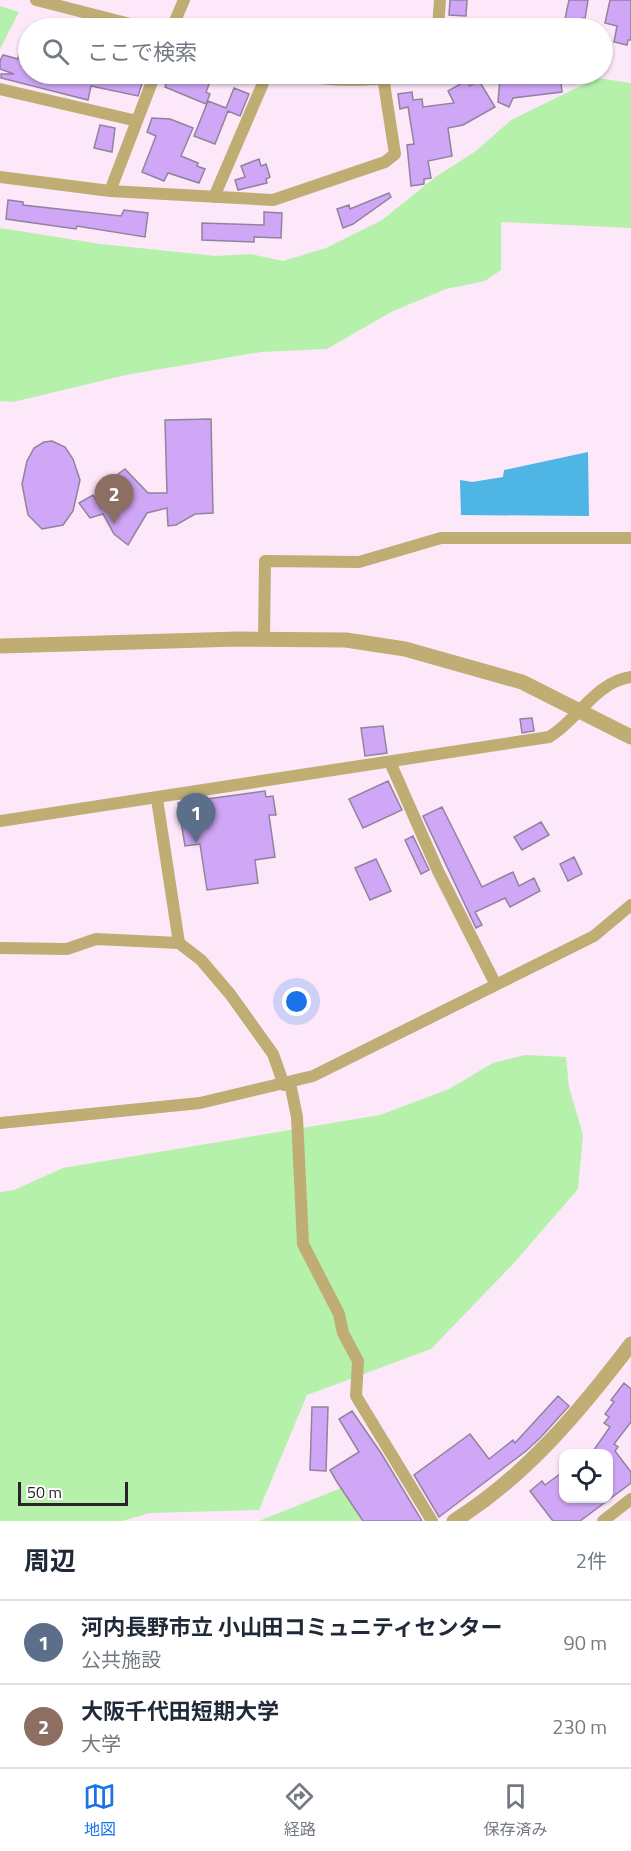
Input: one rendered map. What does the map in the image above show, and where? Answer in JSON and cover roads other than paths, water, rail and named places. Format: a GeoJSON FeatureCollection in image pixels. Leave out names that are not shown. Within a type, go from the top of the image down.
{"type":"FeatureCollection","features":[{"type":"Feature","properties":{"kind":"street"},"geometry":{"type":"LineString","coordinates":[[36,0],[107,18]]}},
{"type":"Feature","properties":{"kind":"street"},"geometry":{"type":"LineString","coordinates":[[176,18],[184,0]]}},
{"type":"Feature","properties":{"kind":"street"},"geometry":{"type":"LineString","coordinates":[[439,18],[440,0]]}},
{"type":"Feature","properties":{"kind":"street"},"geometry":{"type":"LineString","coordinates":[[110,191],[151,84]]}},
{"type":"Feature","properties":{"kind":"street"},"geometry":{"type":"LineString","coordinates":[[214,197],[263,84]]}},
{"type":"Feature","properties":{"kind":"street"},"geometry":{"type":"LineString","coordinates":[[0,177],[110,191],[273,201],[385,162],[395,154],[384,84]]}},
{"type":"Feature","properties":{"kind":"street"},"geometry":{"type":"LineString","coordinates":[[0,89],[137,121]]}},
{"type":"Feature","properties":{"kind":"street"},"geometry":{"type":"LineString","coordinates":[[264,638],[265,561],[359,562],[441,538],[521,536],[631,538]]}},
{"type":"Feature","properties":{"kind":"street"},"geometry":{"type":"LineString","coordinates":[[0,646],[264,638],[346,640],[405,649],[522,682],[631,737]]}},
{"type":"Feature","properties":{"kind":"street"},"geometry":{"type":"LineString","coordinates":[[0,821],[157,799],[549,737],[566,727],[579,709],[606,687],[631,677]]}},
{"type":"Feature","properties":{"kind":"street"},"geometry":{"type":"LineString","coordinates":[[390,762],[438,871],[496,985]]}},
{"type":"Feature","properties":{"kind":"street"},"geometry":{"type":"LineString","coordinates":[[157,799],[179,943]]}},
{"type":"Feature","properties":{"kind":"street"},"geometry":{"type":"LineString","coordinates":[[0,1123],[200,1103],[313,1076],[594,936],[631,905]]}},
{"type":"Feature","properties":{"kind":"street"},"geometry":{"type":"LineString","coordinates":[[0,948],[67,949],[96,939],[179,943],[201,960],[236,1002],[273,1054],[287,1084],[297,1117],[303,1244],[339,1314],[343,1333],[358,1360],[356,1396],[432,1521]]}},
{"type":"Feature","properties":{"kind":"street"},"geometry":{"type":"LineString","coordinates":[[454,1521],[486,1501],[580,1410],[631,1344]]}},
{"type":"Feature","properties":{"kind":"street"},"geometry":{"type":"LineString","coordinates":[[603,1521],[631,1499]]}},
{"type":"Feature","properties":{"kind":"water"},"geometry":{"type":"Polygon","coordinates":[[[588,452],[589,516],[461,515],[460,480],[472,482],[503,477],[504,470],[588,452]]]}},
{"type":"Feature","properties":{"kind":"place","name":"大阪千代田短期大学"},"geometry":{"type":"Point","coordinates":[114,524]}},
{"type":"Feature","properties":{"kind":"place","name":"河内長野市立 小山田コミュニティセンター"},"geometry":{"type":"Point","coordinates":[196,843]}}]}
